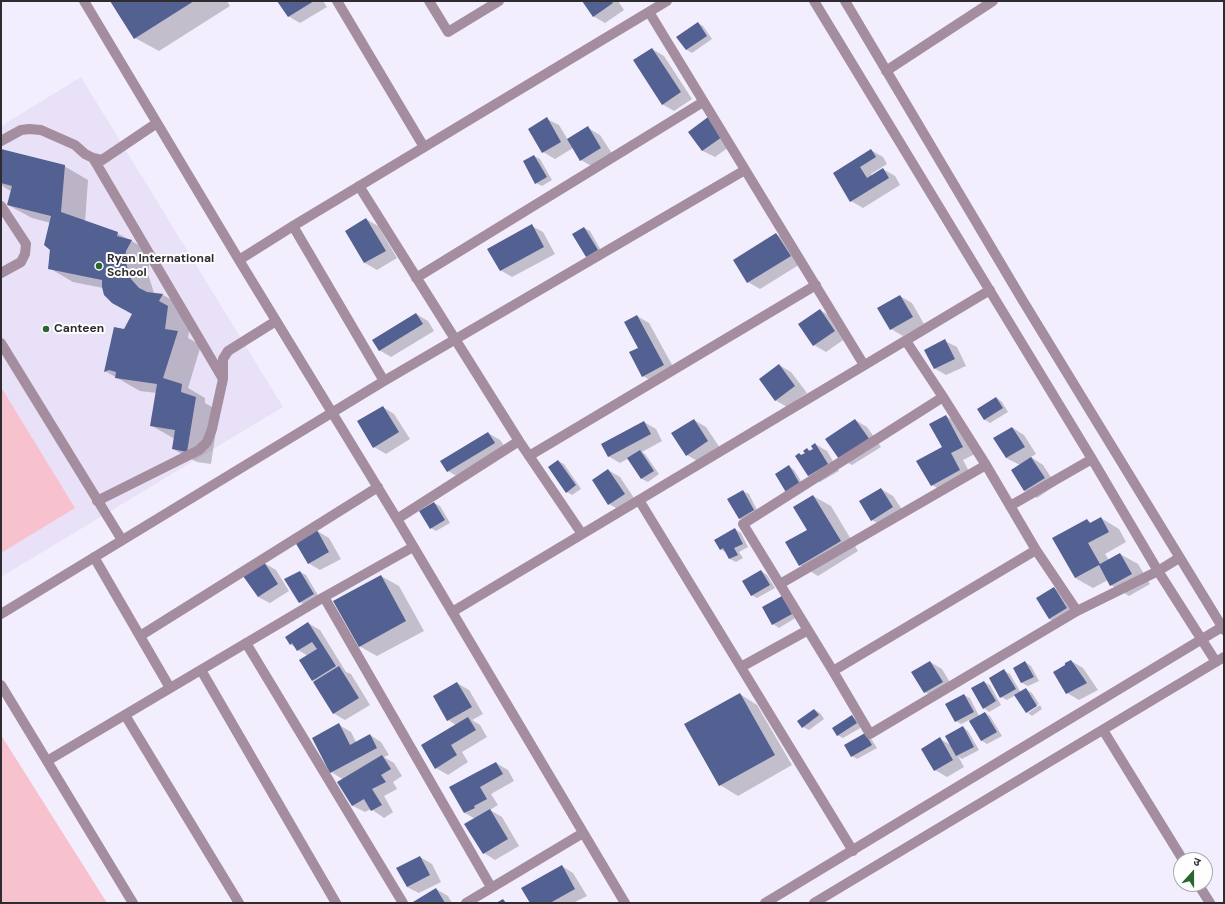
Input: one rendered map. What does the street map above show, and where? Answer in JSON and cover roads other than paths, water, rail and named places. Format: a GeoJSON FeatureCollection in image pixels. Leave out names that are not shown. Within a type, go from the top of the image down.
{"type":"FeatureCollection","features":[{"type":"Feature","properties":{"kind":"street"},"geometry":{"type":"LineString","coordinates":[[84,1],[239,260],[378,487],[412,547],[624,903]]}},
{"type":"Feature","properties":{"kind":"street"},"geometry":{"type":"LineString","coordinates":[[337,1],[424,147]]}},
{"type":"Feature","properties":{"kind":"street"},"geometry":{"type":"LineString","coordinates":[[429,1],[448,32],[499,1]]}},
{"type":"Feature","properties":{"kind":"street"},"geometry":{"type":"LineString","coordinates":[[239,260],[667,1]]}},
{"type":"Feature","properties":{"kind":"street"},"geometry":{"type":"LineString","coordinates":[[814,1],[1092,459],[1158,571],[1202,639],[1220,660],[814,903]]}},
{"type":"Feature","properties":{"kind":"street"},"geometry":{"type":"LineString","coordinates":[[765,903],[1202,639],[1223,628],[1023,301],[845,1]]}},
{"type":"Feature","properties":{"kind":"street"},"geometry":{"type":"LineString","coordinates":[[886,71],[993,1]]}},
{"type":"Feature","properties":{"kind":"street"},"geometry":{"type":"LineString","coordinates":[[649,12],[864,365]]}},
{"type":"Feature","properties":{"kind":"street"},"geometry":{"type":"LineString","coordinates":[[416,278],[703,102]]}},
{"type":"Feature","properties":{"kind":"street"},"geometry":{"type":"LineString","coordinates":[[1,141],[21,130],[41,130],[75,146],[93,158],[102,160],[157,123]]}},
{"type":"Feature","properties":{"kind":"street"},"geometry":{"type":"LineString","coordinates":[[93,158],[223,379]]}},
{"type":"Feature","properties":{"kind":"street"},"geometry":{"type":"LineString","coordinates":[[1,614],[384,381],[745,170]]}},
{"type":"Feature","properties":{"kind":"street"},"geometry":{"type":"LineString","coordinates":[[359,186],[454,340],[519,441],[582,534]]}},
{"type":"Feature","properties":{"kind":"street"},"geometry":{"type":"LineString","coordinates":[[1,206],[26,244],[25,254],[21,262],[1,273]]}},
{"type":"Feature","properties":{"kind":"street"},"geometry":{"type":"LineString","coordinates":[[293,226],[384,381]]}},
{"type":"Feature","properties":{"kind":"street"},"geometry":{"type":"LineString","coordinates":[[529,456],[816,285]]}},
{"type":"Feature","properties":{"kind":"street"},"geometry":{"type":"LineString","coordinates":[[452,612],[990,290]]}},
{"type":"Feature","properties":{"kind":"street"},"geometry":{"type":"LineString","coordinates":[[97,501],[199,450],[207,442],[212,429],[223,379],[223,359],[228,351],[276,321]]}},
{"type":"Feature","properties":{"kind":"street"},"geometry":{"type":"LineString","coordinates":[[906,341],[986,465],[1036,550],[1077,611]]}},
{"type":"Feature","properties":{"kind":"street"},"geometry":{"type":"LineString","coordinates":[[1,343],[122,540]]}},
{"type":"Feature","properties":{"kind":"street"},"geometry":{"type":"LineString","coordinates":[[943,397],[743,524],[870,734],[1077,611],[1158,571],[1179,558]]}},
{"type":"Feature","properties":{"kind":"street"},"geometry":{"type":"LineString","coordinates":[[397,519],[519,441]]}},
{"type":"Feature","properties":{"kind":"street"},"geometry":{"type":"LineString","coordinates":[[1010,506],[1092,459]]}},
{"type":"Feature","properties":{"kind":"street"},"geometry":{"type":"LineString","coordinates":[[780,584],[986,465]]}},
{"type":"Feature","properties":{"kind":"street"},"geometry":{"type":"LineString","coordinates":[[140,636],[378,487]]}},
{"type":"Feature","properties":{"kind":"street"},"geometry":{"type":"LineString","coordinates":[[639,500],[853,851]]}},
{"type":"Feature","properties":{"kind":"street"},"geometry":{"type":"LineString","coordinates":[[47,761],[324,597],[412,547]]}},
{"type":"Feature","properties":{"kind":"street"},"geometry":{"type":"LineString","coordinates":[[833,671],[1036,550]]}},
{"type":"Feature","properties":{"kind":"street"},"geometry":{"type":"LineString","coordinates":[[94,557],[170,688]]}},
{"type":"Feature","properties":{"kind":"street"},"geometry":{"type":"LineString","coordinates":[[324,597],[491,887]]}},
{"type":"Feature","properties":{"kind":"street"},"geometry":{"type":"LineString","coordinates":[[741,667],[808,630]]}},
{"type":"Feature","properties":{"kind":"street"},"geometry":{"type":"LineString","coordinates":[[246,643],[403,903]]}},
{"type":"Feature","properties":{"kind":"street"},"geometry":{"type":"LineString","coordinates":[[201,670],[336,903]]}},
{"type":"Feature","properties":{"kind":"street"},"geometry":{"type":"LineString","coordinates":[[1,685],[133,903]]}},
{"type":"Feature","properties":{"kind":"street"},"geometry":{"type":"LineString","coordinates":[[125,715],[239,903]]}},
{"type":"Feature","properties":{"kind":"street"},"geometry":{"type":"LineString","coordinates":[[1103,730],[1178,852]]}},
{"type":"Feature","properties":{"kind":"street"},"geometry":{"type":"LineString","coordinates":[[466,903],[583,833]]}},
{"type":"Feature","properties":{"kind":"street"},"geometry":{"type":"LineString","coordinates":[[1203,892],[1210,903]]}},
{"type":"Feature","properties":{"kind":"place","name":"Ryan International School"},"geometry":{"type":"Point","coordinates":[99,266]}},
{"type":"Feature","properties":{"kind":"place","name":"Canteen"},"geometry":{"type":"Point","coordinates":[46,329]}}]}
